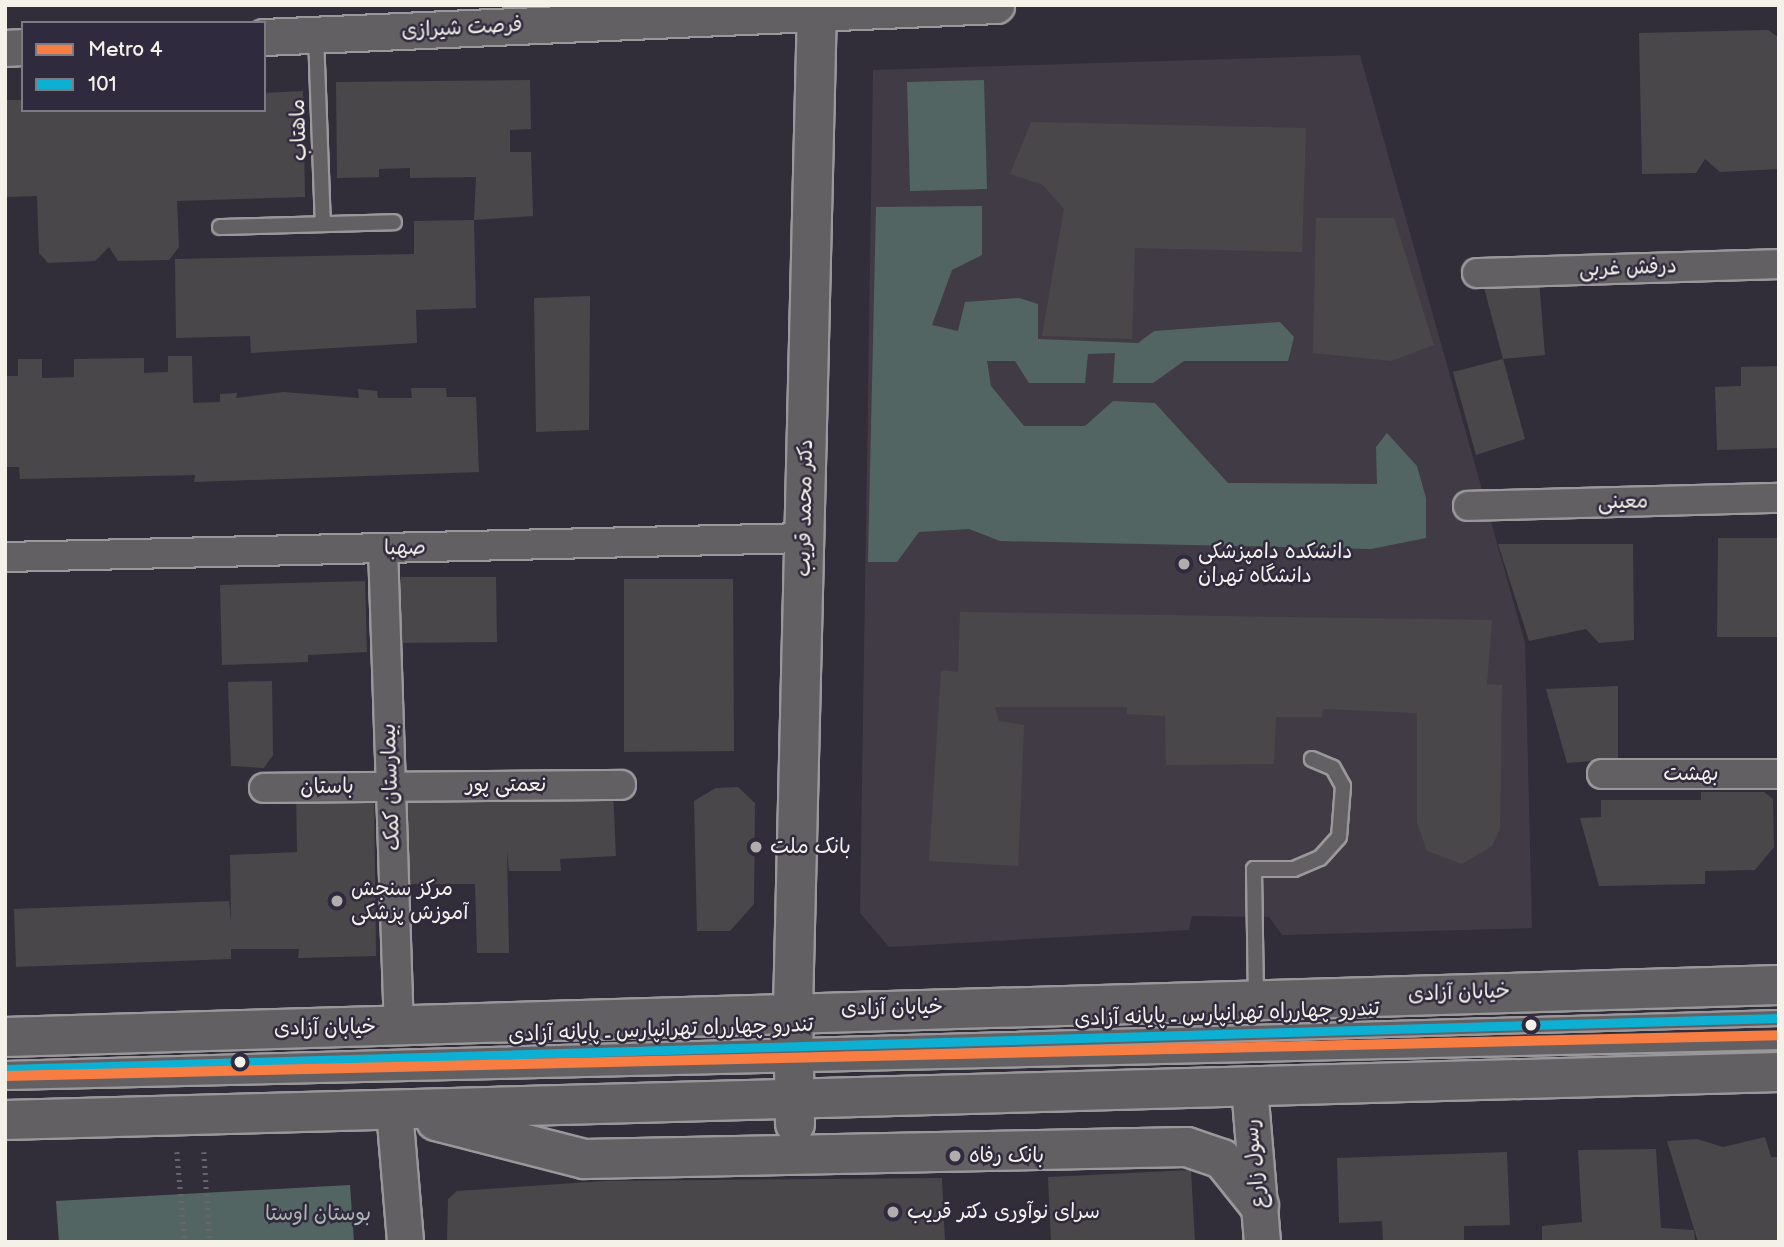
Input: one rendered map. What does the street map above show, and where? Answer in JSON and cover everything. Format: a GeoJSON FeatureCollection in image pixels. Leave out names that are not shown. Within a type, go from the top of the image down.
{"type":"FeatureCollection","features":[{"type":"Feature","properties":{"kind":"main road","name":"دکتر محمد قریب"},"geometry":{"type":"LineString","coordinates":[[796,1155],[793,1039],[817,9]]}},
{"type":"Feature","properties":{"kind":"main road","name":"خیابان آزادی"},"geometry":{"type":"LineString","coordinates":[[5,1037],[399,1026],[793,1039],[1256,998],[1779,985]]}},
{"type":"Feature","properties":{"kind":"main road"},"geometry":{"type":"LineString","coordinates":[[5,1120],[1779,1072]]}},
{"type":"Feature","properties":{"kind":"main road"},"geometry":{"type":"LineString","coordinates":[[394,1110],[584,1159],[1187,1147],[1222,1159],[1260,1223]]}},
{"type":"Feature","properties":{"kind":"street","name":"فرصت شیرازی"},"geometry":{"type":"LineString","coordinates":[[266,37],[519,15],[996,5]]}},
{"type":"Feature","properties":{"kind":"street","name":"درفش غربی"},"geometry":{"type":"LineString","coordinates":[[1477,273],[1779,264]]}},
{"type":"Feature","properties":{"kind":"street","name":"معینی"},"geometry":{"type":"LineString","coordinates":[[1468,506],[1779,498]]}},
{"type":"Feature","properties":{"kind":"street","name":"صهبا"},"geometry":{"type":"LineString","coordinates":[[5,557],[804,538]]}},
{"type":"Feature","properties":{"kind":"street","name":"بیمارستان کمک"},"geometry":{"type":"LineString","coordinates":[[383,548],[399,1026]]}},
{"type":"Feature","properties":{"kind":"street","name":"بهشت"},"geometry":{"type":"LineString","coordinates":[[1602,774],[1779,774]]}},
{"type":"Feature","properties":{"kind":"street","name":"نعمتی پور"},"geometry":{"type":"LineString","coordinates":[[391,786],[621,785]]}},
{"type":"Feature","properties":{"kind":"street","name":"باستان"},"geometry":{"type":"LineString","coordinates":[[264,788],[391,786]]}},
{"type":"Feature","properties":{"kind":"street","name":"رسول زارع"},"geometry":{"type":"LineString","coordinates":[[1249,1087],[1260,1223]]}},
{"type":"Feature","properties":{"kind":"street"},"geometry":{"type":"LineString","coordinates":[[394,1110],[405,1242]]}},
{"type":"Feature","properties":{"kind":"lane","name":"ماهتاب"},"geometry":{"type":"LineString","coordinates":[[316,34],[323,224]]}},
{"type":"Feature","properties":{"kind":"lane"},"geometry":{"type":"LineString","coordinates":[[220,227],[394,222]]}},
{"type":"Feature","properties":{"kind":"lane"},"geometry":{"type":"LineString","coordinates":[[1256,998],[1254,869],[1294,869],[1320,858],[1339,837],[1343,786],[1333,768],[1312,759]]}},
{"type":"Feature","properties":{"kind":"lane","name":"تندرو چهارراه تهرانپارس ـ پایانه آزادی"},"geometry":{"type":"LineString","coordinates":[[5,1069],[793,1039],[1779,1018]]}},
{"type":"Feature","properties":{"kind":"lane"},"geometry":{"type":"LineString","coordinates":[[5,1082],[793,1039],[1779,1042]]}},
{"type":"Feature","properties":{"kind":"path"},"geometry":{"type":"LineString","coordinates":[[185,1242],[188,1115]]}},
{"type":"Feature","properties":{"kind":"path"},"geometry":{"type":"LineString","coordinates":[[188,1115],[210,1242]]}},
{"type":"Feature","properties":{"kind":"shaded area","name":"دانشکده دامپزشکی دانشگاه تهران"},"geometry":{"type":"Polygon","coordinates":[[[1360,55],[1525,643],[1532,928],[1282,935],[1269,917],[1192,916],[1189,930],[889,947],[860,913],[873,70],[1360,55]]]}},
{"type":"Feature","properties":{"kind":"green space"},"geometry":{"type":"Polygon","coordinates":[[[984,80],[987,189],[910,191],[907,82],[984,80]]]}},
{"type":"Feature","properties":{"kind":"green space"},"geometry":{"type":"Polygon","coordinates":[[[982,206],[982,255],[952,270],[932,325],[958,331],[965,302],[1019,298],[1038,304],[1038,339],[1138,343],[1154,331],[1280,322],[1294,337],[1288,361],[1184,361],[1153,383],[1113,383],[1115,353],[1088,354],[1085,383],[1029,383],[1015,361],[987,361],[991,386],[1024,426],[1085,426],[1113,401],[1155,403],[1228,483],[1377,484],[1376,447],[1387,433],[1417,466],[1426,498],[1426,538],[1371,549],[1000,541],[969,529],[919,532],[897,562],[868,562],[876,207],[982,206]]]}},
{"type":"Feature","properties":{"kind":"green space","name":"بوستان اوستا"},"geometry":{"type":"Polygon","coordinates":[[[350,1185],[354,1242],[59,1242],[56,1201],[350,1185]]]}},
{"type":"Feature","properties":{"kind":"building"},"geometry":{"type":"Polygon","coordinates":[[[1768,30],[1779,38],[1779,169],[1720,172],[1705,159],[1696,173],[1642,174],[1639,33],[1768,30]]]}},
{"type":"Feature","properties":{"kind":"building"},"geometry":{"type":"Polygon","coordinates":[[[530,80],[531,129],[510,130],[510,152],[531,152],[533,216],[474,220],[476,177],[410,178],[410,168],[379,169],[379,177],[337,178],[336,82],[530,80]]]}},
{"type":"Feature","properties":{"kind":"building"},"geometry":{"type":"Polygon","coordinates":[[[303,91],[305,197],[177,201],[179,247],[169,260],[118,261],[109,247],[95,261],[48,263],[39,253],[37,196],[5,197],[5,100],[21,100],[21,112],[266,112],[266,93],[303,91]]]}},
{"type":"Feature","properties":{"kind":"building"},"geometry":{"type":"Polygon","coordinates":[[[1031,122],[1306,128],[1302,252],[1135,248],[1132,339],[1042,336],[1064,209],[1043,185],[1010,174],[1031,122]]]}},
{"type":"Feature","properties":{"kind":"building"},"geometry":{"type":"Polygon","coordinates":[[[1316,218],[1394,218],[1434,345],[1391,361],[1313,353],[1316,218]]]}},
{"type":"Feature","properties":{"kind":"building"},"geometry":{"type":"Polygon","coordinates":[[[474,220],[476,308],[416,310],[417,343],[251,353],[250,336],[176,338],[175,259],[414,254],[414,221],[474,220]]]}},
{"type":"Feature","properties":{"kind":"building"},"geometry":{"type":"Polygon","coordinates":[[[1539,280],[1545,355],[1503,359],[1483,284],[1539,280]]]}},
{"type":"Feature","properties":{"kind":"building"},"geometry":{"type":"Polygon","coordinates":[[[590,296],[589,430],[536,432],[534,298],[590,296]]]}},
{"type":"Feature","properties":{"kind":"building"},"geometry":{"type":"Polygon","coordinates":[[[168,356],[192,356],[193,403],[220,402],[220,394],[237,393],[236,398],[283,392],[359,398],[358,389],[377,391],[378,398],[412,398],[411,388],[446,388],[447,397],[476,397],[479,472],[194,482],[195,475],[20,479],[19,467],[5,467],[5,376],[18,376],[18,359],[42,359],[42,378],[74,377],[74,359],[144,358],[144,373],[168,372],[168,356]]]}},
{"type":"Feature","properties":{"kind":"building"},"geometry":{"type":"Polygon","coordinates":[[[1503,359],[1525,439],[1476,455],[1453,372],[1503,359]]]}},
{"type":"Feature","properties":{"kind":"building"},"geometry":{"type":"Polygon","coordinates":[[[1779,366],[1779,448],[1717,450],[1715,387],[1741,386],[1741,367],[1779,366]]]}},
{"type":"Feature","properties":{"kind":"building"},"geometry":{"type":"Polygon","coordinates":[[[1718,538],[1779,538],[1779,637],[1717,637],[1718,538]]]}},
{"type":"Feature","properties":{"kind":"building"},"geometry":{"type":"Polygon","coordinates":[[[1498,544],[1633,544],[1634,640],[1599,643],[1586,629],[1529,641],[1498,544]]]}},
{"type":"Feature","properties":{"kind":"building"},"geometry":{"type":"Polygon","coordinates":[[[401,577],[496,577],[497,642],[401,643],[401,577]]]}},
{"type":"Feature","properties":{"kind":"building"},"geometry":{"type":"Polygon","coordinates":[[[624,579],[733,579],[734,751],[624,752],[624,579]]]}},
{"type":"Feature","properties":{"kind":"building"},"geometry":{"type":"Polygon","coordinates":[[[365,581],[367,652],[308,655],[308,662],[222,665],[220,585],[365,581]]]}},
{"type":"Feature","properties":{"kind":"building"},"geometry":{"type":"Polygon","coordinates":[[[960,612],[1492,620],[1487,684],[1502,685],[1500,829],[1492,846],[1462,864],[1427,851],[1417,823],[1417,713],[1323,709],[1322,717],[1276,717],[1274,764],[1166,765],[1165,716],[1127,714],[1127,707],[995,707],[999,721],[1024,725],[1018,866],[929,861],[941,670],[958,672],[960,612]]]}},
{"type":"Feature","properties":{"kind":"building"},"geometry":{"type":"Polygon","coordinates":[[[272,681],[273,755],[264,768],[231,766],[228,682],[272,681]]]}},
{"type":"Feature","properties":{"kind":"building"},"geometry":{"type":"Polygon","coordinates":[[[1618,686],[1618,759],[1567,763],[1546,689],[1618,686]]]}},
{"type":"Feature","properties":{"kind":"building"},"geometry":{"type":"Polygon","coordinates":[[[738,787],[755,803],[754,904],[730,931],[697,931],[694,801],[716,788],[738,787]]]}},
{"type":"Feature","properties":{"kind":"building"},"geometry":{"type":"Polygon","coordinates":[[[374,790],[376,956],[298,958],[299,949],[231,949],[231,959],[16,967],[14,909],[229,901],[231,922],[230,855],[297,852],[296,791],[374,790]]]}},
{"type":"Feature","properties":{"kind":"building"},"geometry":{"type":"Polygon","coordinates":[[[613,791],[616,856],[560,859],[561,871],[509,871],[507,850],[509,953],[477,953],[475,884],[405,884],[403,797],[613,791]]]}},
{"type":"Feature","properties":{"kind":"building"},"geometry":{"type":"Polygon","coordinates":[[[1701,792],[1764,792],[1773,799],[1774,847],[1755,870],[1705,871],[1705,884],[1599,886],[1580,818],[1601,817],[1601,800],[1701,800],[1701,792]]]}},
{"type":"Feature","properties":{"kind":"building"},"geometry":{"type":"Polygon","coordinates":[[[1765,1137],[1771,1157],[1779,1157],[1779,1242],[1698,1242],[1667,1141],[1697,1139],[1723,1147],[1765,1137]]]}},
{"type":"Feature","properties":{"kind":"building"},"geometry":{"type":"Polygon","coordinates":[[[1656,1149],[1661,1228],[1694,1230],[1695,1242],[1542,1242],[1542,1226],[1582,1222],[1578,1150],[1656,1149]]]}},
{"type":"Feature","properties":{"kind":"building"},"geometry":{"type":"Polygon","coordinates":[[[1507,1152],[1510,1225],[1464,1226],[1464,1242],[1383,1242],[1382,1221],[1339,1223],[1337,1158],[1507,1152]]]}},
{"type":"Feature","properties":{"kind":"building"},"geometry":{"type":"Polygon","coordinates":[[[1191,1170],[1195,1242],[1051,1242],[1048,1177],[1191,1170]]]}},
{"type":"Feature","properties":{"kind":"building"},"geometry":{"type":"Polygon","coordinates":[[[942,1178],[945,1242],[447,1242],[448,1199],[457,1191],[604,1181],[942,1178]]]}},
{"type":"Feature","properties":{"kind":"metro line","name":"4"},"geometry":{"type":"LineString","coordinates":[[5,1076],[1779,1035]]}},
{"type":"Feature","properties":{"kind":"transit line","name":"101"},"geometry":{"type":"LineString","coordinates":[[5,1069],[1779,1018]]}},
{"type":"Feature","properties":{"kind":"place","name":"دانشکده دامپزشکی دانشگاه تهران"},"geometry":{"type":"Point","coordinates":[1184,564]}},
{"type":"Feature","properties":{"kind":"place","name":"بانک ملت"},"geometry":{"type":"Point","coordinates":[756,847]}},
{"type":"Feature","properties":{"kind":"place","name":"مرکز سنجش آموزش پزشکی"},"geometry":{"type":"Point","coordinates":[337,901]}},
{"type":"Feature","properties":{"kind":"place","name":"بانک رفاه"},"geometry":{"type":"Point","coordinates":[955,1156]}},
{"type":"Feature","properties":{"kind":"place","name":"سرای نوآوری دکتر قریب"},"geometry":{"type":"Point","coordinates":[893,1212]}}]}
